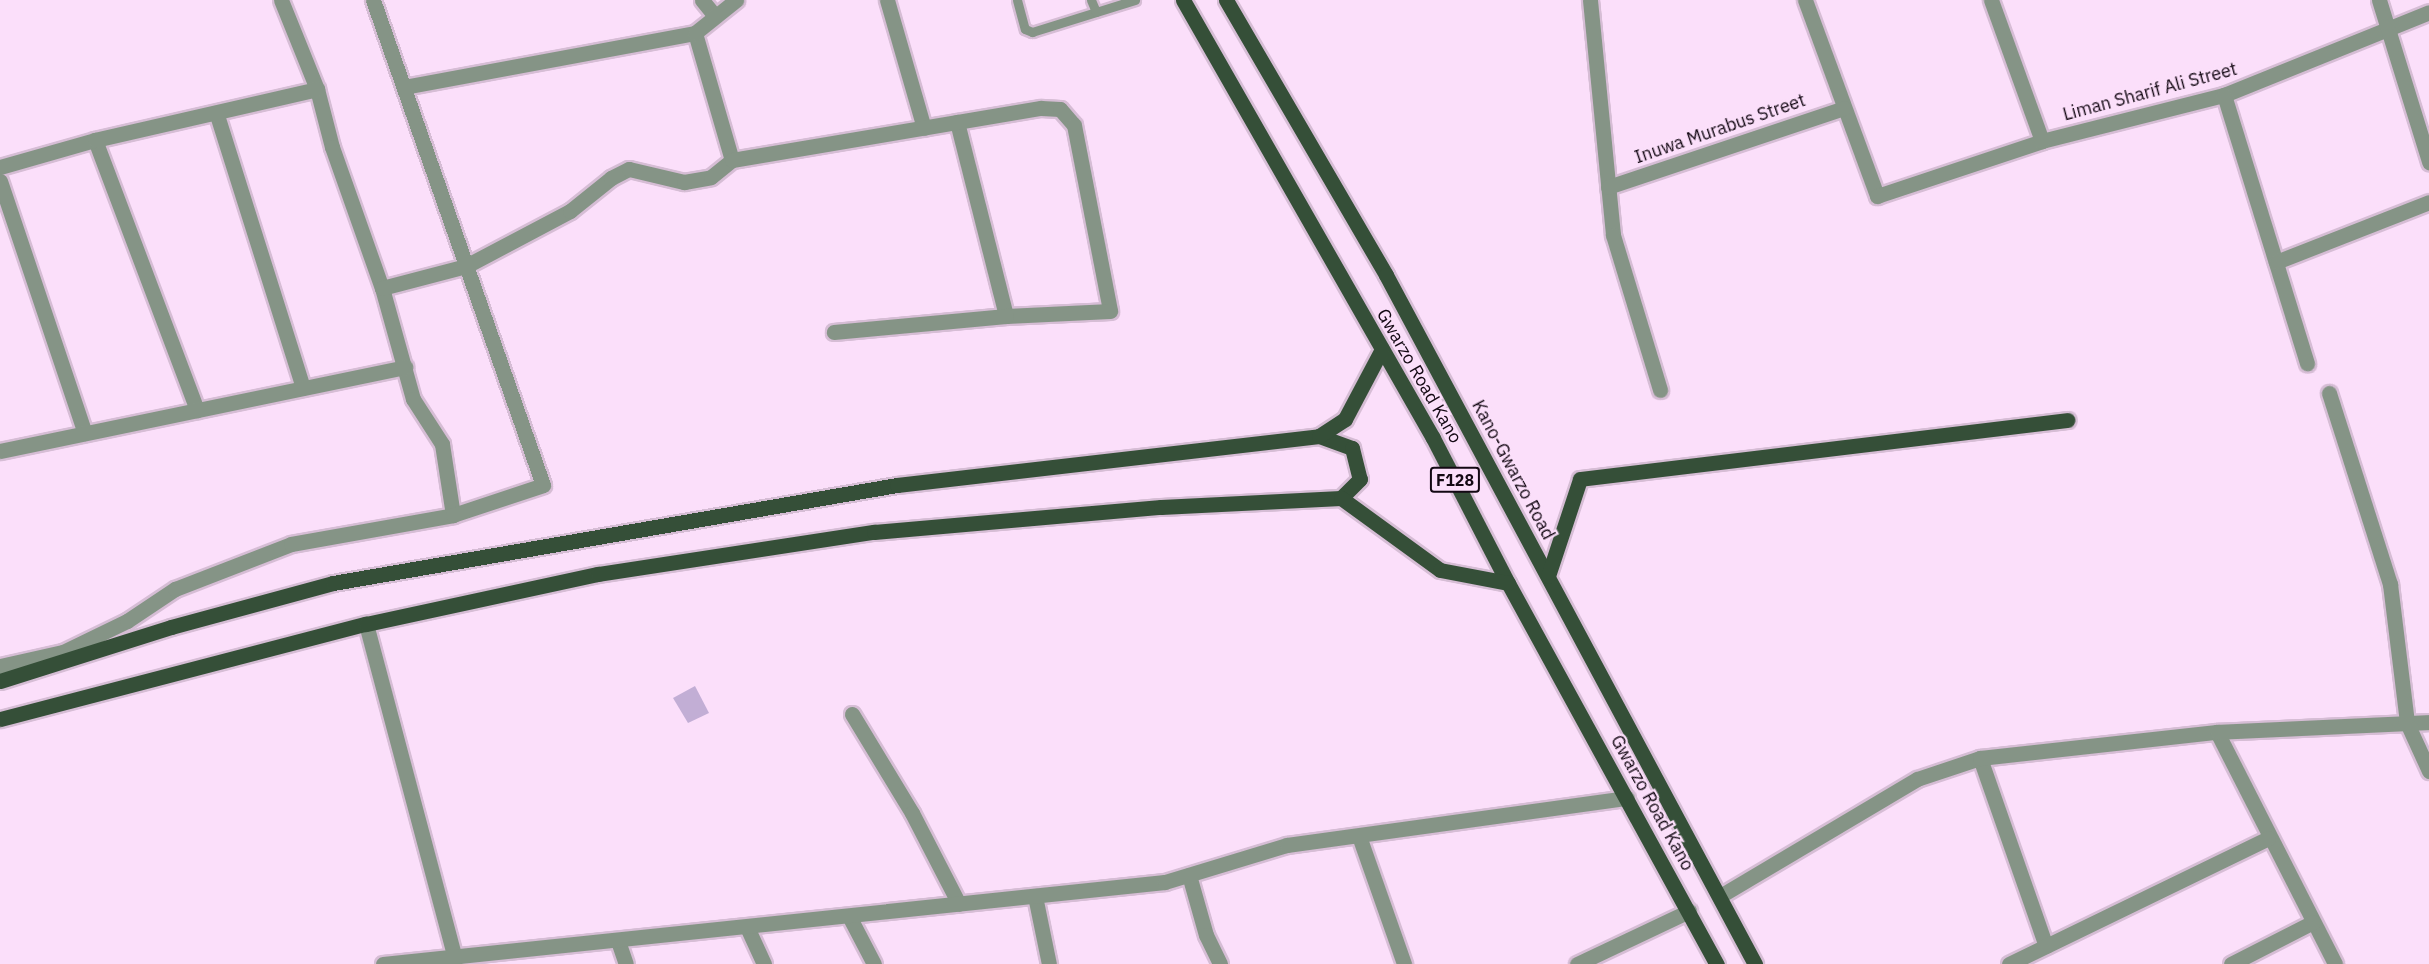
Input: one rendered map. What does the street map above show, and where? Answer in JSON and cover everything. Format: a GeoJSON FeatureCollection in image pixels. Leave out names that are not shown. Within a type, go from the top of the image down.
{"type":"FeatureCollection","features":[{"type":"Feature","properties":{"kind":"main road","name":"Gwarzo Road Kano"},"geometry":{"type":"LineString","coordinates":[[1184,0],[1433,438],[1508,584],[1717,964]]}},
{"type":"Feature","properties":{"kind":"main road","name":"Kano-Gwarzo Road"},"geometry":{"type":"LineString","coordinates":[[1226,0],[1386,275],[1755,964]]}},
{"type":"Feature","properties":{"kind":"main road"},"geometry":{"type":"LineString","coordinates":[[0,681],[171,627],[333,583],[897,485],[1319,436],[1345,419],[1382,349]]}},
{"type":"Feature","properties":{"kind":"main road"},"geometry":{"type":"LineString","coordinates":[[1548,576],[1580,479],[2067,420]]}},
{"type":"Feature","properties":{"kind":"main road"},"geometry":{"type":"LineString","coordinates":[[1319,436],[1352,448],[1360,479],[1341,498]]}},
{"type":"Feature","properties":{"kind":"main road"},"geometry":{"type":"LineString","coordinates":[[0,719],[366,624],[598,574],[874,532],[1161,507],[1341,498],[1440,570],[1508,584]]}},
{"type":"Feature","properties":{"kind":"street"},"geometry":{"type":"LineString","coordinates":[[281,0],[317,89],[332,147],[382,288],[413,399],[442,444],[453,515]]}},
{"type":"Feature","properties":{"kind":"street"},"geometry":{"type":"LineString","coordinates":[[0,666],[63,652],[127,621],[175,589],[291,543],[453,515],[543,485],[373,0]]}},
{"type":"Feature","properties":{"kind":"street"},"geometry":{"type":"LineString","coordinates":[[702,0],[714,15]]}},
{"type":"Feature","properties":{"kind":"street"},"geometry":{"type":"LineString","coordinates":[[404,87],[695,33],[714,15],[736,0]]}},
{"type":"Feature","properties":{"kind":"street"},"geometry":{"type":"LineString","coordinates":[[887,0],[924,128]]}},
{"type":"Feature","properties":{"kind":"street"},"geometry":{"type":"LineString","coordinates":[[1590,0],[1613,235],[1628,292],[1660,390]]}},
{"type":"Feature","properties":{"kind":"street"},"geometry":{"type":"LineString","coordinates":[[1805,0],[1844,108]]}},
{"type":"Feature","properties":{"kind":"street"},"geometry":{"type":"LineString","coordinates":[[1991,0],[2042,141]]}},
{"type":"Feature","properties":{"kind":"street"},"geometry":{"type":"LineString","coordinates":[[2379,0],[2429,162]]}},
{"type":"Feature","properties":{"kind":"street","name":"Liman Sharif Ali Street"},"geometry":{"type":"LineString","coordinates":[[1844,108],[1877,196],[2042,141],[2224,95],[2388,26],[2429,12]]}},
{"type":"Feature","properties":{"kind":"street"},"geometry":{"type":"LineString","coordinates":[[695,33],[732,160]]}},
{"type":"Feature","properties":{"kind":"street"},"geometry":{"type":"LineString","coordinates":[[0,167],[95,140],[217,115],[317,89]]}},
{"type":"Feature","properties":{"kind":"street"},"geometry":{"type":"LineString","coordinates":[[2224,95],[2307,363]]}},
{"type":"Feature","properties":{"kind":"street"},"geometry":{"type":"LineString","coordinates":[[382,288],[466,266],[570,211],[611,178],[629,169],[684,182],[711,177],[732,160],[1041,108],[1060,109],[1074,125],[1110,311],[1006,316],[834,332]]}},
{"type":"Feature","properties":{"kind":"street","name":"Inuwa Murabus Street"},"geometry":{"type":"LineString","coordinates":[[1608,187],[1844,108]]}},
{"type":"Feature","properties":{"kind":"street"},"geometry":{"type":"LineString","coordinates":[[217,115],[303,388]]}},
{"type":"Feature","properties":{"kind":"street"},"geometry":{"type":"LineString","coordinates":[[957,122],[1006,316]]}},
{"type":"Feature","properties":{"kind":"street"},"geometry":{"type":"LineString","coordinates":[[95,140],[197,410]]}},
{"type":"Feature","properties":{"kind":"street"},"geometry":{"type":"LineString","coordinates":[[0,181],[85,433]]}},
{"type":"Feature","properties":{"kind":"street"},"geometry":{"type":"LineString","coordinates":[[2276,262],[2429,202]]}},
{"type":"Feature","properties":{"kind":"street"},"geometry":{"type":"LineString","coordinates":[[0,451],[405,367]]}},
{"type":"Feature","properties":{"kind":"street"},"geometry":{"type":"LineString","coordinates":[[2329,393],[2390,584],[2407,723],[2429,771]]}},
{"type":"Feature","properties":{"kind":"street"},"geometry":{"type":"LineString","coordinates":[[366,624],[448,961]]}},
{"type":"Feature","properties":{"kind":"street"},"geometry":{"type":"LineString","coordinates":[[852,714],[912,813],[959,904]]}},
{"type":"Feature","properties":{"kind":"street"},"geometry":{"type":"LineString","coordinates":[[1720,896],[1917,779],[1980,758],[2217,732],[2429,722]]}},
{"type":"Feature","properties":{"kind":"street"},"geometry":{"type":"LineString","coordinates":[[2217,732],[2268,838],[2334,964]]}},
{"type":"Feature","properties":{"kind":"street"},"geometry":{"type":"LineString","coordinates":[[1980,758],[2046,946]]}},
{"type":"Feature","properties":{"kind":"street"},"geometry":{"type":"LineString","coordinates":[[383,964],[448,961],[1164,882],[1287,845],[1627,798]]}},
{"type":"Feature","properties":{"kind":"street"},"geometry":{"type":"LineString","coordinates":[[1359,836],[1404,964]]}},
{"type":"Feature","properties":{"kind":"street"},"geometry":{"type":"LineString","coordinates":[[2009,964],[2268,838]]}},
{"type":"Feature","properties":{"kind":"street"},"geometry":{"type":"LineString","coordinates":[[1189,874],[1206,935],[1220,964]]}},
{"type":"Feature","properties":{"kind":"street"},"geometry":{"type":"LineString","coordinates":[[1035,896],[1049,964]]}},
{"type":"Feature","properties":{"kind":"street"},"geometry":{"type":"LineString","coordinates":[[1578,964],[1689,911]]}},
{"type":"Feature","properties":{"kind":"street"},"geometry":{"type":"LineString","coordinates":[[849,916],[873,964]]}},
{"type":"Feature","properties":{"kind":"street"},"geometry":{"type":"LineString","coordinates":[[2231,964],[2313,922]]}},
{"type":"Feature","properties":{"kind":"street"},"geometry":{"type":"LineString","coordinates":[[747,927],[764,964]]}},
{"type":"Feature","properties":{"kind":"street"},"geometry":{"type":"LineString","coordinates":[[618,941],[626,964]]}},
{"type":"Feature","properties":{"kind":"lane"},"geometry":{"type":"LineString","coordinates":[[1017,0],[1028,32],[1135,0]]}},
{"type":"Feature","properties":{"kind":"lane"},"geometry":{"type":"LineString","coordinates":[[1092,0],[1096,12]]}},
{"type":"Feature","properties":{"kind":"building"},"geometry":{"type":"Polygon","coordinates":[[[695,686],[709,713],[688,723],[673,698],[695,686]]]}}]}
